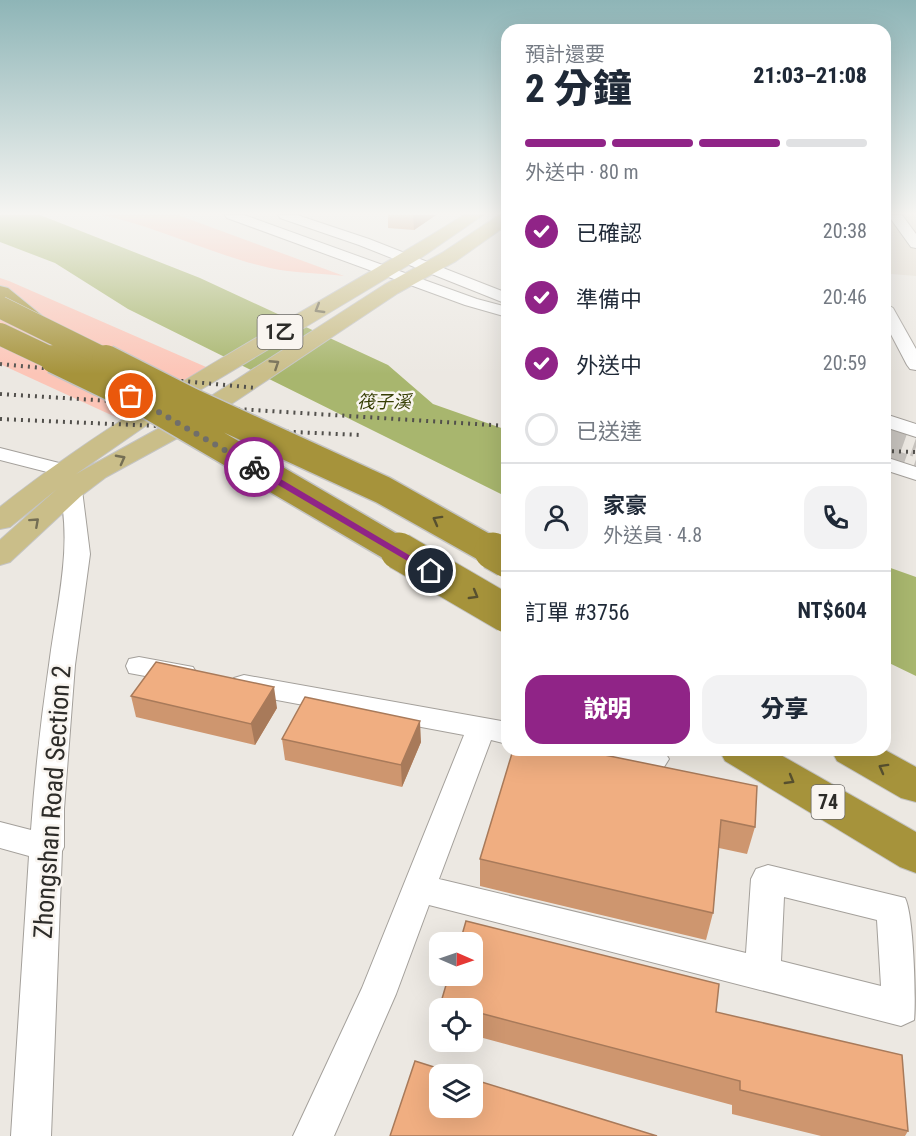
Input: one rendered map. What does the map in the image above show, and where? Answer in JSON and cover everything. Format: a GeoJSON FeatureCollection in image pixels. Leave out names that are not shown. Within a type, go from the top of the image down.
{"type":"FeatureCollection","features":[{"type":"Feature","properties":{"kind":"highway"},"geometry":{"type":"LineString","coordinates":[[0,293],[11,333]]}},
{"type":"Feature","properties":{"kind":"highway"},"geometry":{"type":"LineString","coordinates":[[0,307],[11,333],[150,405],[501,610]]}},
{"type":"Feature","properties":{"kind":"highway"},"geometry":{"type":"LineString","coordinates":[[11,333],[191,402],[383,490],[501,556]]}},
{"type":"Feature","properties":{"kind":"highway","name":"74"},"geometry":{"type":"LineString","coordinates":[[749,756],[916,854]]}},
{"type":"Feature","properties":{"kind":"highway"},"geometry":{"type":"LineString","coordinates":[[862,756],[916,786]]}},
{"type":"Feature","properties":{"kind":"main road","name":"1乙"},"geometry":{"type":"LineString","coordinates":[[0,556],[68,480],[97,471],[183,425],[227,396],[386,278],[394,268]]}},
{"type":"Feature","properties":{"kind":"main road","name":"1乙"},"geometry":{"type":"LineString","coordinates":[[0,521],[68,480],[175,396],[386,278],[429,268]]}},
{"type":"Feature","properties":{"kind":"street"},"geometry":{"type":"LineString","coordinates":[[360,268],[386,278],[501,310]]}},
{"type":"Feature","properties":{"kind":"street"},"geometry":{"type":"LineString","coordinates":[[429,268],[501,294]]}},
{"type":"Feature","properties":{"kind":"street"},"geometry":{"type":"LineString","coordinates":[[471,302],[501,314]]}},
{"type":"Feature","properties":{"kind":"street"},"geometry":{"type":"LineString","coordinates":[[471,302],[501,319]]}},
{"type":"Feature","properties":{"kind":"street"},"geometry":{"type":"LineString","coordinates":[[0,315],[175,396]]}},
{"type":"Feature","properties":{"kind":"street"},"geometry":{"type":"LineString","coordinates":[[891,315],[908,336],[916,365]]}},
{"type":"Feature","properties":{"kind":"street"},"geometry":{"type":"LineString","coordinates":[[11,333],[175,396]]}},
{"type":"Feature","properties":{"kind":"street"},"geometry":{"type":"LineString","coordinates":[[891,422],[916,431]]}},
{"type":"Feature","properties":{"kind":"street"},"geometry":{"type":"LineString","coordinates":[[0,454],[68,480]]}},
{"type":"Feature","properties":{"kind":"street"},"geometry":{"type":"LineString","coordinates":[[891,465],[916,474]]}},
{"type":"Feature","properties":{"kind":"street","name":"Zhongshan Road Section 2"},"geometry":{"type":"LineString","coordinates":[[31,1136],[48,847],[48,809],[62,665],[78,554],[68,480]]}},
{"type":"Feature","properties":{"kind":"street"},"geometry":{"type":"LineString","coordinates":[[139,666],[494,731],[419,888],[378,994],[313,1136]]}},
{"type":"Feature","properties":{"kind":"street"},"geometry":{"type":"LineString","coordinates":[[637,756],[654,759]]}},
{"type":"Feature","properties":{"kind":"street"},"geometry":{"type":"LineString","coordinates":[[0,836],[48,847]]}},
{"type":"Feature","properties":{"kind":"street"},"geometry":{"type":"LineString","coordinates":[[419,888],[901,1008],[893,909],[768,879],[762,973]]}},
{"type":"Feature","properties":{"kind":"shaded area"},"geometry":{"type":"Polygon","coordinates":[[[270,268],[322,268],[344,276],[270,268]]]}},
{"type":"Feature","properties":{"kind":"shaded area"},"geometry":{"type":"Polygon","coordinates":[[[891,268],[916,268],[916,276],[891,274],[891,268]]]}},
{"type":"Feature","properties":{"kind":"shaded area"},"geometry":{"type":"Polygon","coordinates":[[[0,278],[213,370],[133,425],[0,364],[0,278]]]}},
{"type":"Feature","properties":{"kind":"water","name":"筏子溪"},"geometry":{"type":"Polygon","coordinates":[[[63,268],[175,268],[388,365],[433,404],[501,428],[501,494],[128,309],[63,268]]]}},
{"type":"Feature","properties":{"kind":"water"},"geometry":{"type":"Polygon","coordinates":[[[891,568],[916,577],[916,676],[891,664],[891,568]]]}},
{"type":"Feature","properties":{"kind":"building"},"geometry":{"type":"Polygon","coordinates":[[[156,662],[274,687],[251,724],[131,696],[156,662]]]}},
{"type":"Feature","properties":{"kind":"building"},"geometry":{"type":"Polygon","coordinates":[[[305,697],[420,721],[401,765],[282,739],[305,697]]]}},
{"type":"Feature","properties":{"kind":"building"},"geometry":{"type":"Polygon","coordinates":[[[511,756],[610,756],[757,786],[755,827],[721,820],[713,913],[480,859],[511,756]]]}},
{"type":"Feature","properties":{"kind":"building"},"geometry":{"type":"Polygon","coordinates":[[[466,921],[719,984],[716,1012],[902,1055],[908,1131],[740,1090],[740,1081],[483,1014],[483,998],[442,998],[446,986],[483,986],[483,932],[463,932],[466,921]]]}},
{"type":"Feature","properties":{"kind":"building"},"geometry":{"type":"Polygon","coordinates":[[[415,1061],[429,1065],[429,1118],[483,1118],[483,1082],[657,1136],[390,1136],[415,1061]]]}},
{"type":"Feature","properties":{"kind":"tunnel"},"geometry":{"type":"LineString","coordinates":[[891,438],[916,447]]}},
{"type":"Feature","properties":{"kind":"tunnel"},"geometry":{"type":"LineString","coordinates":[[891,459],[916,468]]}},
{"type":"Feature","properties":{"kind":"railway"},"geometry":{"type":"LineString","coordinates":[[0,364],[257,388]]}},
{"type":"Feature","properties":{"kind":"railway"},"geometry":{"type":"LineString","coordinates":[[0,394],[501,426]]}},
{"type":"Feature","properties":{"kind":"railway"},"geometry":{"type":"LineString","coordinates":[[0,419],[361,435]]}},
{"type":"Feature","properties":{"kind":"railway"},"geometry":{"type":"LineString","coordinates":[[891,451],[916,452]]}},
{"type":"Feature","properties":{"kind":"way so far"},"geometry":{"type":"LineString","coordinates":[[131,396],[254,467]]}},
{"type":"Feature","properties":{"kind":"route"},"geometry":{"type":"LineString","coordinates":[[254,467],[431,571]]}}]}
